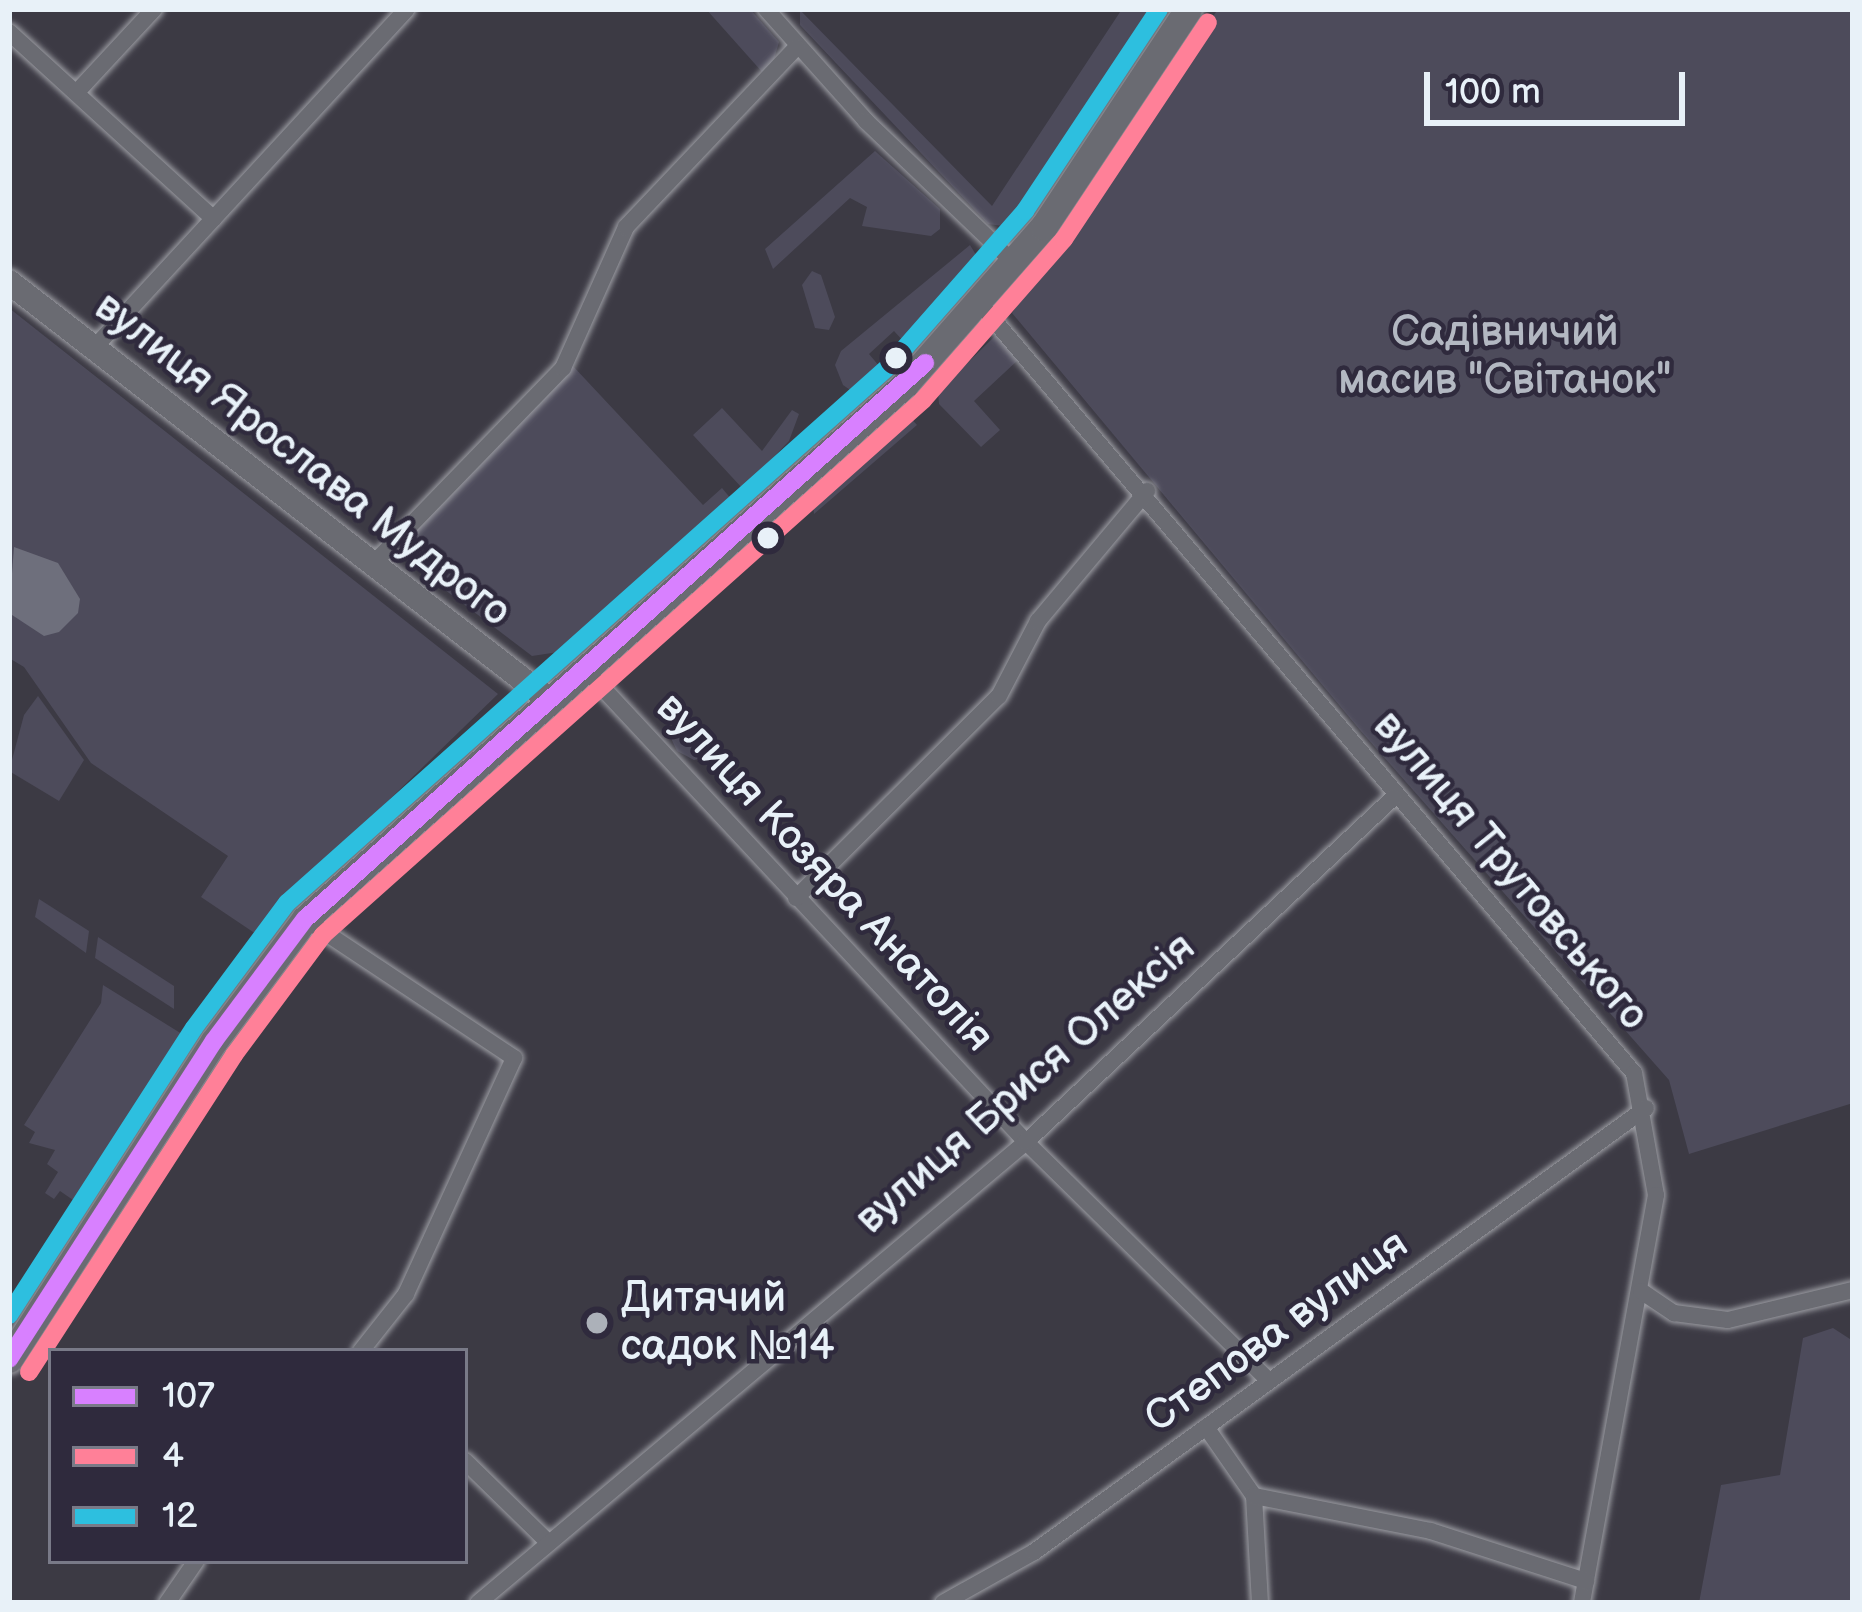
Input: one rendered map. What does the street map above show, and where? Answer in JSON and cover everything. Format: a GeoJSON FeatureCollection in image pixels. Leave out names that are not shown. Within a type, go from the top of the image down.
{"type":"FeatureCollection","features":[{"type":"Feature","properties":{"kind":"main road"},"geometry":{"type":"LineString","coordinates":[[9,1359],[214,1041],[305,919],[905,384],[1015,264],[1188,9]]}},
{"type":"Feature","properties":{"kind":"main road","name":"вулиця Ярослава Мудрого"},"geometry":{"type":"LineString","coordinates":[[9,282],[548,699]]}},
{"type":"Feature","properties":{"kind":"street"},"geometry":{"type":"LineString","coordinates":[[76,93],[154,9]]}},
{"type":"Feature","properties":{"kind":"street"},"geometry":{"type":"LineString","coordinates":[[94,348],[407,9]]}},
{"type":"Feature","properties":{"kind":"street"},"geometry":{"type":"LineString","coordinates":[[766,9],[797,47],[1015,264]]}},
{"type":"Feature","properties":{"kind":"street"},"geometry":{"type":"LineString","coordinates":[[9,32],[214,219]]}},
{"type":"Feature","properties":{"kind":"street"},"geometry":{"type":"LineString","coordinates":[[373,564],[562,368],[626,227],[797,47]]}},
{"type":"Feature","properties":{"kind":"street","name":"вулиця Трутовського"},"geometry":{"type":"LineString","coordinates":[[981,305],[1147,491],[1394,797],[1634,1073],[1646,1108],[1656,1195],[1582,1603]]}},
{"type":"Feature","properties":{"kind":"street"},"geometry":{"type":"LineString","coordinates":[[796,898],[999,696],[1038,621],[1147,491]]}},
{"type":"Feature","properties":{"kind":"street","name":"вулиця Козяра Анатолія"},"geometry":{"type":"LineString","coordinates":[[584,668],[1026,1142],[1268,1380]]}},
{"type":"Feature","properties":{"kind":"street","name":"вулиця Брися Олексія"},"geometry":{"type":"LineString","coordinates":[[478,1603],[1026,1142],[1394,797]]}},
{"type":"Feature","properties":{"kind":"street"},"geometry":{"type":"LineString","coordinates":[[305,919],[514,1058],[406,1294],[363,1348]]}},
{"type":"Feature","properties":{"kind":"street","name":"Степова вулиця"},"geometry":{"type":"LineString","coordinates":[[943,1603],[1034,1552],[1646,1108]]}},
{"type":"Feature","properties":{"kind":"street"},"geometry":{"type":"LineString","coordinates":[[1642,1291],[1674,1313],[1728,1320],[1853,1290]]}},
{"type":"Feature","properties":{"kind":"street"},"geometry":{"type":"LineString","coordinates":[[1206,1427],[1254,1496],[1260,1603]]}},
{"type":"Feature","properties":{"kind":"street"},"geometry":{"type":"LineString","coordinates":[[468,1464],[549,1543]]}},
{"type":"Feature","properties":{"kind":"street"},"geometry":{"type":"LineString","coordinates":[[1254,1496],[1432,1531],[1586,1581]]}},
{"type":"Feature","properties":{"kind":"street"},"geometry":{"type":"LineString","coordinates":[[167,1603],[194,1564]]}},
{"type":"Feature","properties":{"kind":"green space"},"geometry":{"type":"Polygon","coordinates":[[[706,9],[750,9],[779,42],[773,63],[763,73],[706,9]]]}},
{"type":"Feature","properties":{"kind":"green space"},"geometry":{"type":"Polygon","coordinates":[[[1122,9],[1158,9],[1013,225],[1003,226],[988,224],[800,25],[800,10],[992,206],[1122,9]]]}},
{"type":"Feature","properties":{"kind":"green space","name":"Садівничий масив \"Світанок\""},"geometry":{"type":"Polygon","coordinates":[[[1218,9],[1853,9],[1853,1103],[1689,1154],[1669,1080],[1360,730],[1012,313],[1218,9]]]}},
{"type":"Feature","properties":{"kind":"green space"},"geometry":{"type":"Polygon","coordinates":[[[875,151],[940,209],[940,229],[931,236],[862,226],[867,207],[850,198],[773,269],[765,249],[875,151]]]}},
{"type":"Feature","properties":{"kind":"green space"},"geometry":{"type":"Polygon","coordinates":[[[970,245],[981,263],[948,302],[905,343],[894,331],[869,354],[880,367],[853,392],[843,385],[835,365],[841,351],[970,245]]]}},
{"type":"Feature","properties":{"kind":"green space"},"geometry":{"type":"Polygon","coordinates":[[[812,271],[821,275],[835,317],[829,330],[815,328],[802,285],[812,271]]]}},
{"type":"Feature","properties":{"kind":"green space"},"geometry":{"type":"Polygon","coordinates":[[[9,308],[498,694],[281,905],[259,936],[201,897],[228,856],[91,763],[24,667],[9,658],[9,308]]]}},
{"type":"Feature","properties":{"kind":"green space"},"geometry":{"type":"Polygon","coordinates":[[[998,333],[1019,359],[974,401],[1000,430],[981,447],[939,404],[938,392],[998,333]]]}},
{"type":"Feature","properties":{"kind":"green space"},"geometry":{"type":"Polygon","coordinates":[[[572,365],[703,505],[722,488],[732,500],[565,651],[532,656],[395,552],[572,365]]]}},
{"type":"Feature","properties":{"kind":"green space"},"geometry":{"type":"Polygon","coordinates":[[[722,408],[762,451],[792,410],[799,414],[789,441],[743,489],[693,435],[722,408]]]}},
{"type":"Feature","properties":{"kind":"green space"},"geometry":{"type":"Polygon","coordinates":[[[909,416],[917,425],[814,514],[813,504],[909,416]]]}},
{"type":"Feature","properties":{"kind":"green space"},"geometry":{"type":"Polygon","coordinates":[[[38,696],[84,760],[59,801],[9,771],[24,715],[38,696]]]}},
{"type":"Feature","properties":{"kind":"green space"},"geometry":{"type":"Polygon","coordinates":[[[676,715],[715,755],[694,760],[677,751],[670,736],[676,715]]]}},
{"type":"Feature","properties":{"kind":"green space"},"geometry":{"type":"Polygon","coordinates":[[[39,899],[89,931],[86,953],[35,917],[39,899]]]}},
{"type":"Feature","properties":{"kind":"green space"},"geometry":{"type":"Polygon","coordinates":[[[98,937],[174,986],[174,1009],[95,958],[98,937]]]}},
{"type":"Feature","properties":{"kind":"green space"},"geometry":{"type":"Polygon","coordinates":[[[103,985],[182,1034],[73,1200],[60,1191],[54,1199],[45,1193],[58,1172],[47,1164],[55,1150],[29,1143],[35,1132],[24,1125],[101,1003],[103,985]]]}},
{"type":"Feature","properties":{"kind":"green space"},"geometry":{"type":"Polygon","coordinates":[[[1833,1328],[1853,1341],[1853,1603],[1699,1603],[1721,1485],[1780,1475],[1803,1338],[1833,1328]]]}},
{"type":"Feature","properties":{"kind":"shaded area"},"geometry":{"type":"Polygon","coordinates":[[[14,547],[58,563],[80,599],[78,613],[59,632],[44,636],[9,613],[14,547]]]}},
{"type":"Feature","properties":{"kind":"transit line","name":"12"},"geometry":{"type":"LineString","coordinates":[[9,1315],[194,1028],[287,903],[888,367],[1025,211],[1159,9]]}},
{"type":"Feature","properties":{"kind":"transit line","name":"4"},"geometry":{"type":"LineString","coordinates":[[29,1372],[234,1055],[323,935],[923,400],[1064,239],[1208,22]]}},
{"type":"Feature","properties":{"kind":"transit line","name":"107"},"geometry":{"type":"LineString","coordinates":[[9,1359],[214,1041],[305,919],[925,363]]}},
{"type":"Feature","properties":{"kind":"place","name":"Дитячий садок №14"},"geometry":{"type":"Point","coordinates":[597,1323]}}]}
